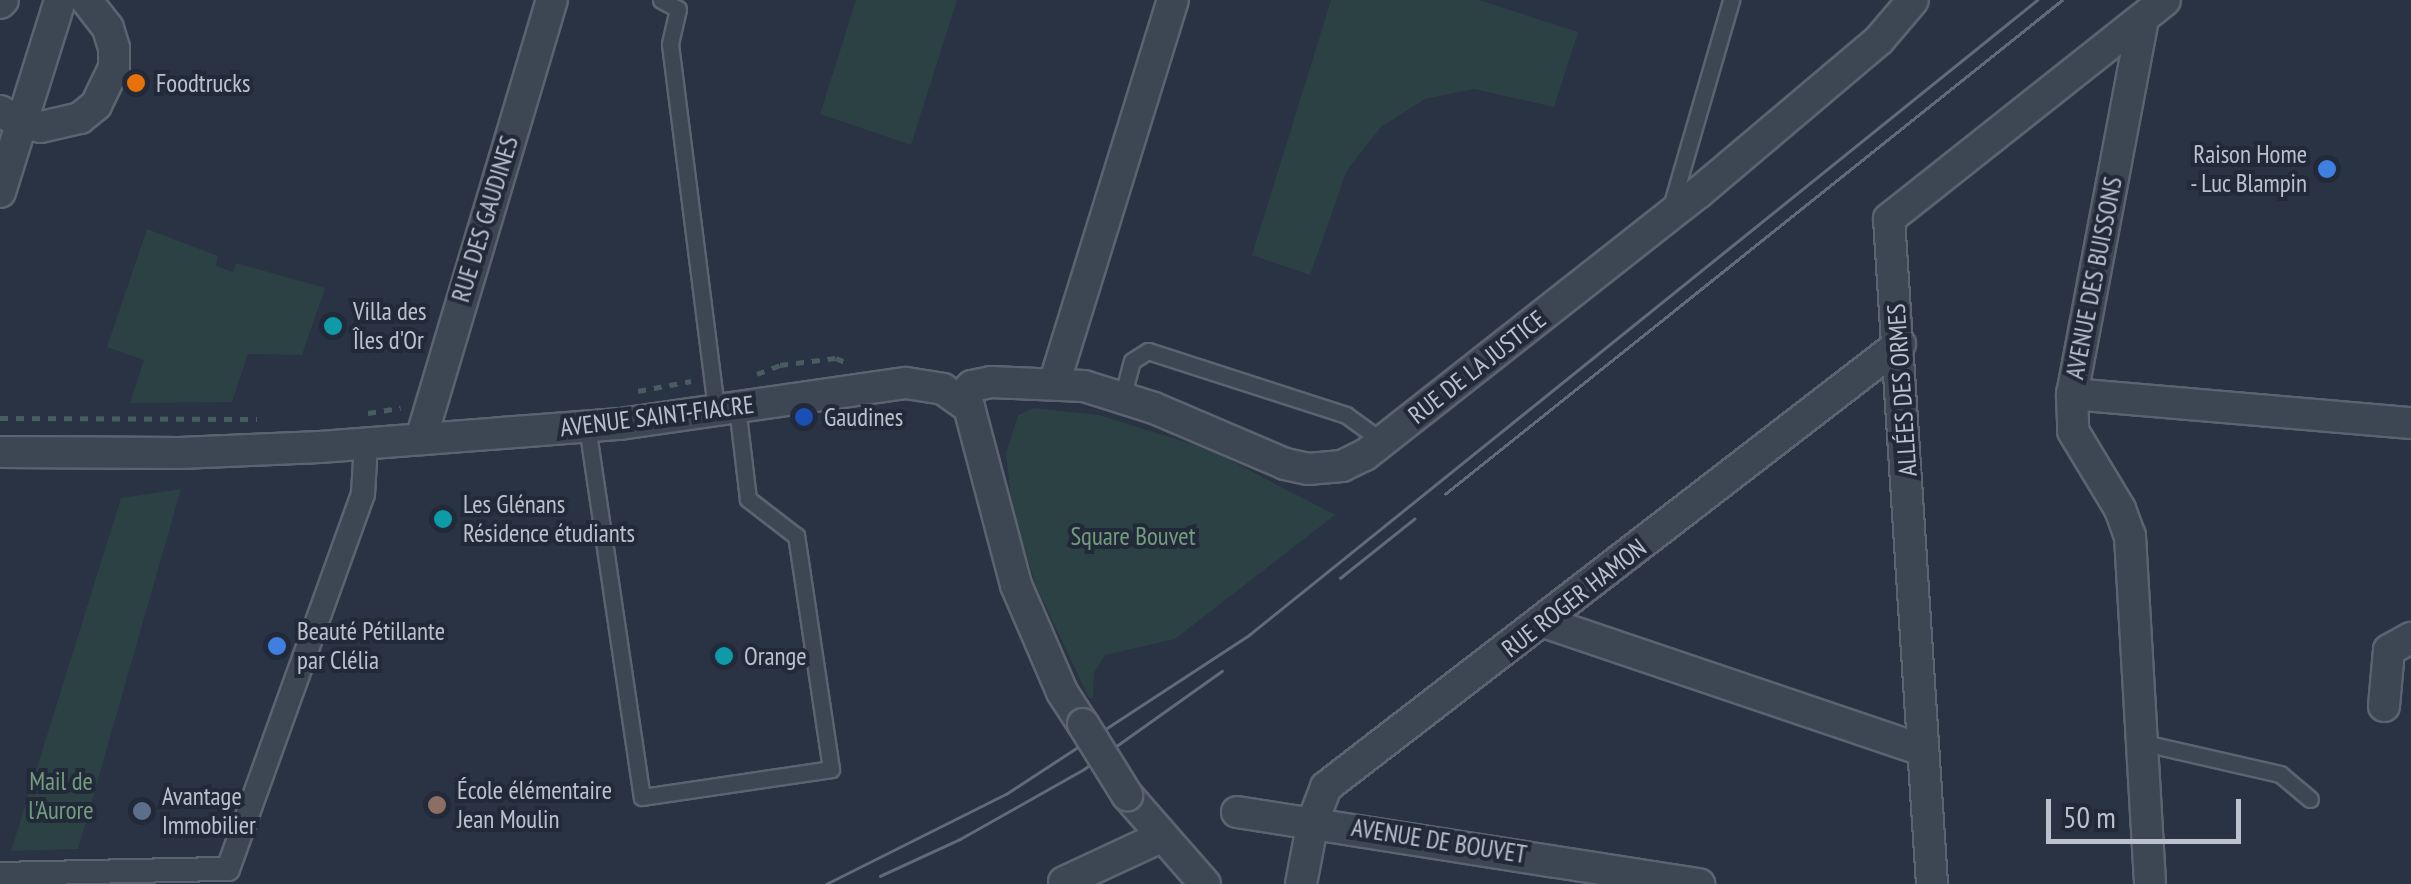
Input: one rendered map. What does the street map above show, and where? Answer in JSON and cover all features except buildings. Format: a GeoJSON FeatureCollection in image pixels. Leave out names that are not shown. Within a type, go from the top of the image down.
{"type":"FeatureCollection","features":[{"type":"Feature","properties":{"kind":"street"},"geometry":{"type":"LineString","coordinates":[[0,192],[10,117],[60,0]]}},
{"type":"Feature","properties":{"kind":"street"},"geometry":{"type":"LineString","coordinates":[[10,117],[41,127],[70,122],[96,105],[108,88],[114,48],[108,28],[86,0]]}},
{"type":"Feature","properties":{"kind":"street","name":"RUE DES GAUDINES"},"geometry":{"type":"LineString","coordinates":[[420,439],[552,0]]}},
{"type":"Feature","properties":{"kind":"street"},"geometry":{"type":"LineString","coordinates":[[1054,384],[1173,0]]}},
{"type":"Feature","properties":{"kind":"street","name":"RUE DE LA JUSTICE"},"geometry":{"type":"LineString","coordinates":[[960,398],[972,386],[991,382],[1084,386],[1308,469],[1342,466],[1382,441],[1668,217],[1879,40],[1912,0]]}},
{"type":"Feature","properties":{"kind":"street","name":"ALLÉES DES ORMES"},"geometry":{"type":"LineString","coordinates":[[1932,884],[1889,219],[2154,10]]}},
{"type":"Feature","properties":{"kind":"street","name":"AVENUE DES BUISSONS"},"geometry":{"type":"LineString","coordinates":[[2150,884],[2130,536],[2120,510],[2074,431],[2072,394],[2154,10]]}},
{"type":"Feature","properties":{"kind":"street","name":"RUE ROGER HAMON"},"geometry":{"type":"LineString","coordinates":[[1302,884],[1312,821],[1326,787],[1900,344]]}},
{"type":"Feature","properties":{"kind":"street","name":"AVENUE SAINT-FIACRE"},"geometry":{"type":"LineString","coordinates":[[0,452],[180,453],[366,444],[587,426],[906,383],[943,389],[960,398]]}},
{"type":"Feature","properties":{"kind":"street"},"geometry":{"type":"LineString","coordinates":[[2072,394],[2411,422]]}},
{"type":"Feature","properties":{"kind":"street"},"geometry":{"type":"LineString","coordinates":[[960,398],[968,407],[1016,586],[1062,692],[1127,795],[1205,884]]}},
{"type":"Feature","properties":{"kind":"street"},"geometry":{"type":"LineString","coordinates":[[0,874],[56,879],[228,870],[362,494],[366,444]]}},
{"type":"Feature","properties":{"kind":"street"},"geometry":{"type":"LineString","coordinates":[[1544,622],[1922,750]]}},
{"type":"Feature","properties":{"kind":"street"},"geometry":{"type":"LineString","coordinates":[[2384,706],[2389,650],[2411,638]]}},
{"type":"Feature","properties":{"kind":"street","name":"AVENUE DE BOUVET"},"geometry":{"type":"LineString","coordinates":[[1236,812],[1699,884]]}},
{"type":"Feature","properties":{"kind":"street"},"geometry":{"type":"LineString","coordinates":[[1055,883],[1161,837]]}},
{"type":"Feature","properties":{"kind":"lane"},"geometry":{"type":"LineString","coordinates":[[661,0],[678,9],[698,6]]}},
{"type":"Feature","properties":{"kind":"lane"},"geometry":{"type":"LineString","coordinates":[[1668,217],[1731,0]]}},
{"type":"Feature","properties":{"kind":"lane"},"geometry":{"type":"LineString","coordinates":[[587,426],[642,797],[831,769],[796,536],[748,498],[726,409],[670,44],[678,9]]}},
{"type":"Feature","properties":{"kind":"lane"},"geometry":{"type":"LineString","coordinates":[[1122,398],[1132,361],[1148,351],[1346,415],[1382,441]]}},
{"type":"Feature","properties":{"kind":"lane"},"geometry":{"type":"LineString","coordinates":[[2140,742],[2280,774],[2310,798]]}},
{"type":"Feature","properties":{"kind":"path"},"geometry":{"type":"LineString","coordinates":[[353,414],[407,407]]}},
{"type":"Feature","properties":{"kind":"path"},"geometry":{"type":"LineString","coordinates":[[0,418],[271,419]]}},
{"type":"Feature","properties":{"kind":"green space"},"geometry":{"type":"Polygon","coordinates":[[[856,0],[957,0],[911,145],[820,114],[856,0]]]}},
{"type":"Feature","properties":{"kind":"green space"},"geometry":{"type":"Polygon","coordinates":[[[1331,0],[1479,0],[1578,32],[1554,107],[1474,89],[1425,99],[1381,127],[1347,170],[1310,275],[1252,255],[1331,0]]]}},
{"type":"Feature","properties":{"kind":"green space"},"geometry":{"type":"Polygon","coordinates":[[[147,229],[218,256],[216,266],[233,272],[236,263],[325,288],[302,355],[248,354],[232,402],[130,403],[144,360],[107,347],[147,229]]]}},
{"type":"Feature","properties":{"kind":"green space","name":"Square Bouvet"},"geometry":{"type":"Polygon","coordinates":[[[1034,408],[1099,415],[1211,450],[1335,515],[1175,639],[1105,655],[1094,673],[1093,698],[1089,698],[1036,586],[1012,508],[1006,453],[1018,415],[1034,408]]]}},
{"type":"Feature","properties":{"kind":"green space","name":"Mail de l'Aurore"},"geometry":{"type":"Polygon","coordinates":[[[181,489],[78,849],[11,851],[121,498],[181,489]]]}},
{"type":"Feature","properties":{"kind":"tram line"},"geometry":{"type":"LineString","coordinates":[[826,884],[1006,794],[1249,635],[2037,0]]}},
{"type":"Feature","properties":{"kind":"tram line"},"geometry":{"type":"LineString","coordinates":[[1445,494],[2062,0]]}},
{"type":"Feature","properties":{"kind":"tram line"},"geometry":{"type":"LineString","coordinates":[[1340,578],[1414,519]]}},
{"type":"Feature","properties":{"kind":"tram line"},"geometry":{"type":"LineString","coordinates":[[880,876],[960,839],[1084,769],[1222,671]]}},
{"type":"Feature","properties":{"kind":"place","name":"Foodtrucks"},"geometry":{"type":"Point","coordinates":[136,83]}},
{"type":"Feature","properties":{"kind":"place","name":"Raison Home - Luc Blampin"},"geometry":{"type":"Point","coordinates":[2327,169]}},
{"type":"Feature","properties":{"kind":"place","name":"Villa des Îles d'Or"},"geometry":{"type":"Point","coordinates":[333,326]}},
{"type":"Feature","properties":{"kind":"place","name":"Gaudines"},"geometry":{"type":"Point","coordinates":[804,417]}},
{"type":"Feature","properties":{"kind":"place","name":"Les Glénans Résidence étudiants"},"geometry":{"type":"Point","coordinates":[443,519]}},
{"type":"Feature","properties":{"kind":"place","name":"Beauté Pétillante par Clélia"},"geometry":{"type":"Point","coordinates":[277,646]}},
{"type":"Feature","properties":{"kind":"place","name":"Orange"},"geometry":{"type":"Point","coordinates":[724,656]}},
{"type":"Feature","properties":{"kind":"place","name":"École élémentaire Jean Moulin"},"geometry":{"type":"Point","coordinates":[437,805]}},
{"type":"Feature","properties":{"kind":"place","name":"Avantage Immobilier"},"geometry":{"type":"Point","coordinates":[142,811]}}]}
